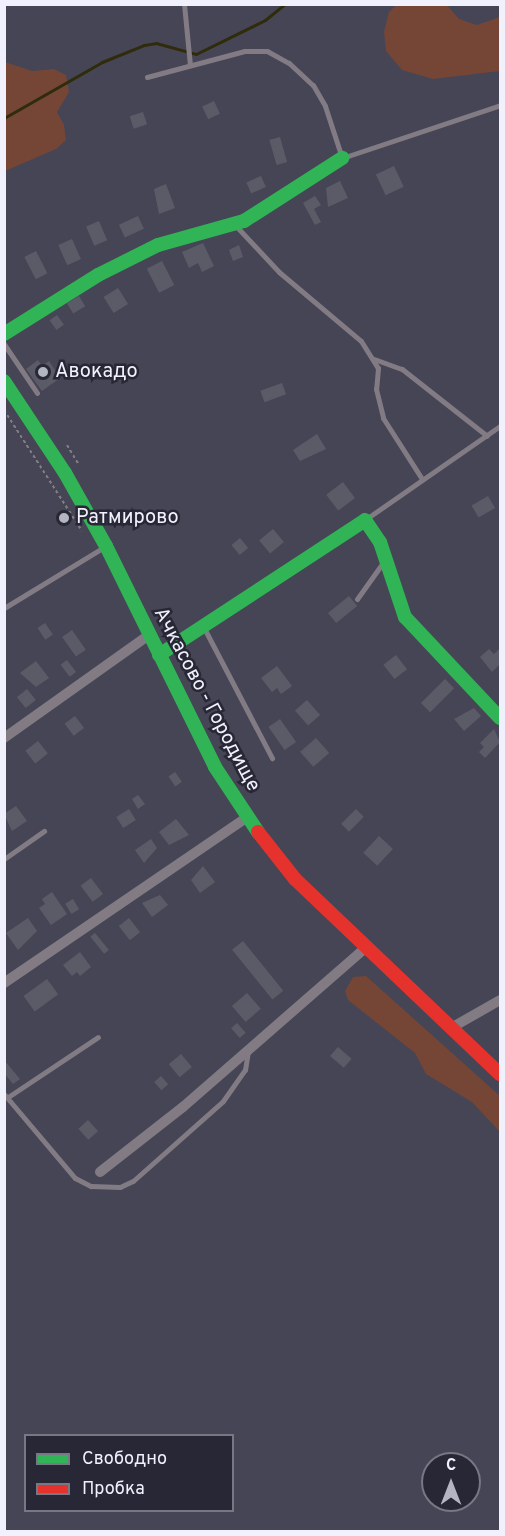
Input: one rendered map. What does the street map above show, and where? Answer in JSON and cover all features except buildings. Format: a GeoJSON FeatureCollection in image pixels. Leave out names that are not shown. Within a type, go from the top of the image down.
{"type":"FeatureCollection","features":[{"type":"Feature","properties":{"kind":"street"},"geometry":{"type":"LineString","coordinates":[[4,334],[98,275],[158,245],[235,225],[342,158]]}},
{"type":"Feature","properties":{"kind":"street","name":"Ачкасово - Городище"},"geometry":{"type":"LineString","coordinates":[[4,381],[65,473],[106,546],[215,767],[248,817],[295,879],[364,949],[501,1074]]}},
{"type":"Feature","properties":{"kind":"street"},"geometry":{"type":"LineString","coordinates":[[159,655],[204,628],[365,520],[380,542],[384,560],[405,617],[501,718]]}},
{"type":"Feature","properties":{"kind":"street"},"geometry":{"type":"LineString","coordinates":[[4,738],[149,635]]}},
{"type":"Feature","properties":{"kind":"street"},"geometry":{"type":"LineString","coordinates":[[4,983],[248,817]]}},
{"type":"Feature","properties":{"kind":"street"},"geometry":{"type":"LineString","coordinates":[[100,1172],[248,1050],[364,949]]}},
{"type":"Feature","properties":{"kind":"street"},"geometry":{"type":"LineString","coordinates":[[451,1028],[501,1000]]}},
{"type":"Feature","properties":{"kind":"lane"},"geometry":{"type":"LineString","coordinates":[[184,4],[190,65]]}},
{"type":"Feature","properties":{"kind":"lane"},"geometry":{"type":"LineString","coordinates":[[147,77],[245,51],[267,51],[290,63],[313,85],[325,106],[342,158],[501,105]]}},
{"type":"Feature","properties":{"kind":"lane"},"geometry":{"type":"LineString","coordinates":[[235,225],[279,272],[335,317],[374,359],[378,368],[378,404],[383,418],[422,479]]}},
{"type":"Feature","properties":{"kind":"lane"},"geometry":{"type":"LineString","coordinates":[[4,344],[37,393]]}},
{"type":"Feature","properties":{"kind":"lane"},"geometry":{"type":"LineString","coordinates":[[374,359],[402,369],[487,436]]}},
{"type":"Feature","properties":{"kind":"lane"},"geometry":{"type":"LineString","coordinates":[[365,520],[501,426]]}},
{"type":"Feature","properties":{"kind":"lane"},"geometry":{"type":"LineString","coordinates":[[4,608],[106,546]]}},
{"type":"Feature","properties":{"kind":"lane"},"geometry":{"type":"LineString","coordinates":[[357,599],[384,560]]}},
{"type":"Feature","properties":{"kind":"lane"},"geometry":{"type":"LineString","coordinates":[[204,628],[273,758]]}},
{"type":"Feature","properties":{"kind":"lane"},"geometry":{"type":"LineString","coordinates":[[4,859],[44,831]]}},
{"type":"Feature","properties":{"kind":"lane"},"geometry":{"type":"LineString","coordinates":[[98,1037],[6,1095],[75,1178],[91,1186],[120,1187],[133,1181],[223,1101],[244,1070],[248,1050]]}},
{"type":"Feature","properties":{"kind":"path"},"geometry":{"type":"LineString","coordinates":[[4,410],[51,482]]}},
{"type":"Feature","properties":{"kind":"path"},"geometry":{"type":"LineString","coordinates":[[67,445],[79,465]]}},
{"type":"Feature","properties":{"kind":"shaded area"},"geometry":{"type":"Polygon","coordinates":[[[396,5],[447,5],[459,19],[477,25],[500,17],[500,71],[433,79],[402,70],[386,51],[384,32],[389,12],[396,5]]]}},
{"type":"Feature","properties":{"kind":"shaded area"},"geometry":{"type":"Polygon","coordinates":[[[5,62],[32,71],[54,69],[66,75],[69,92],[57,112],[64,125],[66,140],[56,149],[5,171],[5,62]]]}},
{"type":"Feature","properties":{"kind":"shaded area"},"geometry":{"type":"Polygon","coordinates":[[[366,976],[500,1096],[500,1132],[472,1102],[426,1074],[415,1053],[348,1000],[345,991],[353,977],[366,976]]]}},
{"type":"Feature","properties":{"kind":"waterway"},"geometry":{"type":"LineString","coordinates":[[4,118],[102,62],[144,45],[156,43],[196,54],[265,20],[285,4]]}},
{"type":"Feature","properties":{"kind":"traffic: fast"},"geometry":{"type":"LineString","coordinates":[[4,334],[98,275],[158,245],[244,221],[342,158]]}},
{"type":"Feature","properties":{"kind":"traffic: fast"},"geometry":{"type":"LineString","coordinates":[[4,381],[65,473],[106,546],[215,767],[258,832]]}},
{"type":"Feature","properties":{"kind":"traffic: fast"},"geometry":{"type":"LineString","coordinates":[[159,655],[365,520],[380,542],[405,617],[500,718]]}},
{"type":"Feature","properties":{"kind":"traffic: jam"},"geometry":{"type":"LineString","coordinates":[[258,832],[295,879],[500,1074]]}},
{"type":"Feature","properties":{"kind":"place","name":"Авокадо"},"geometry":{"type":"Point","coordinates":[43,372]}},
{"type":"Feature","properties":{"kind":"place","name":"Ратмирово"},"geometry":{"type":"Point","coordinates":[64,518]}}]}
